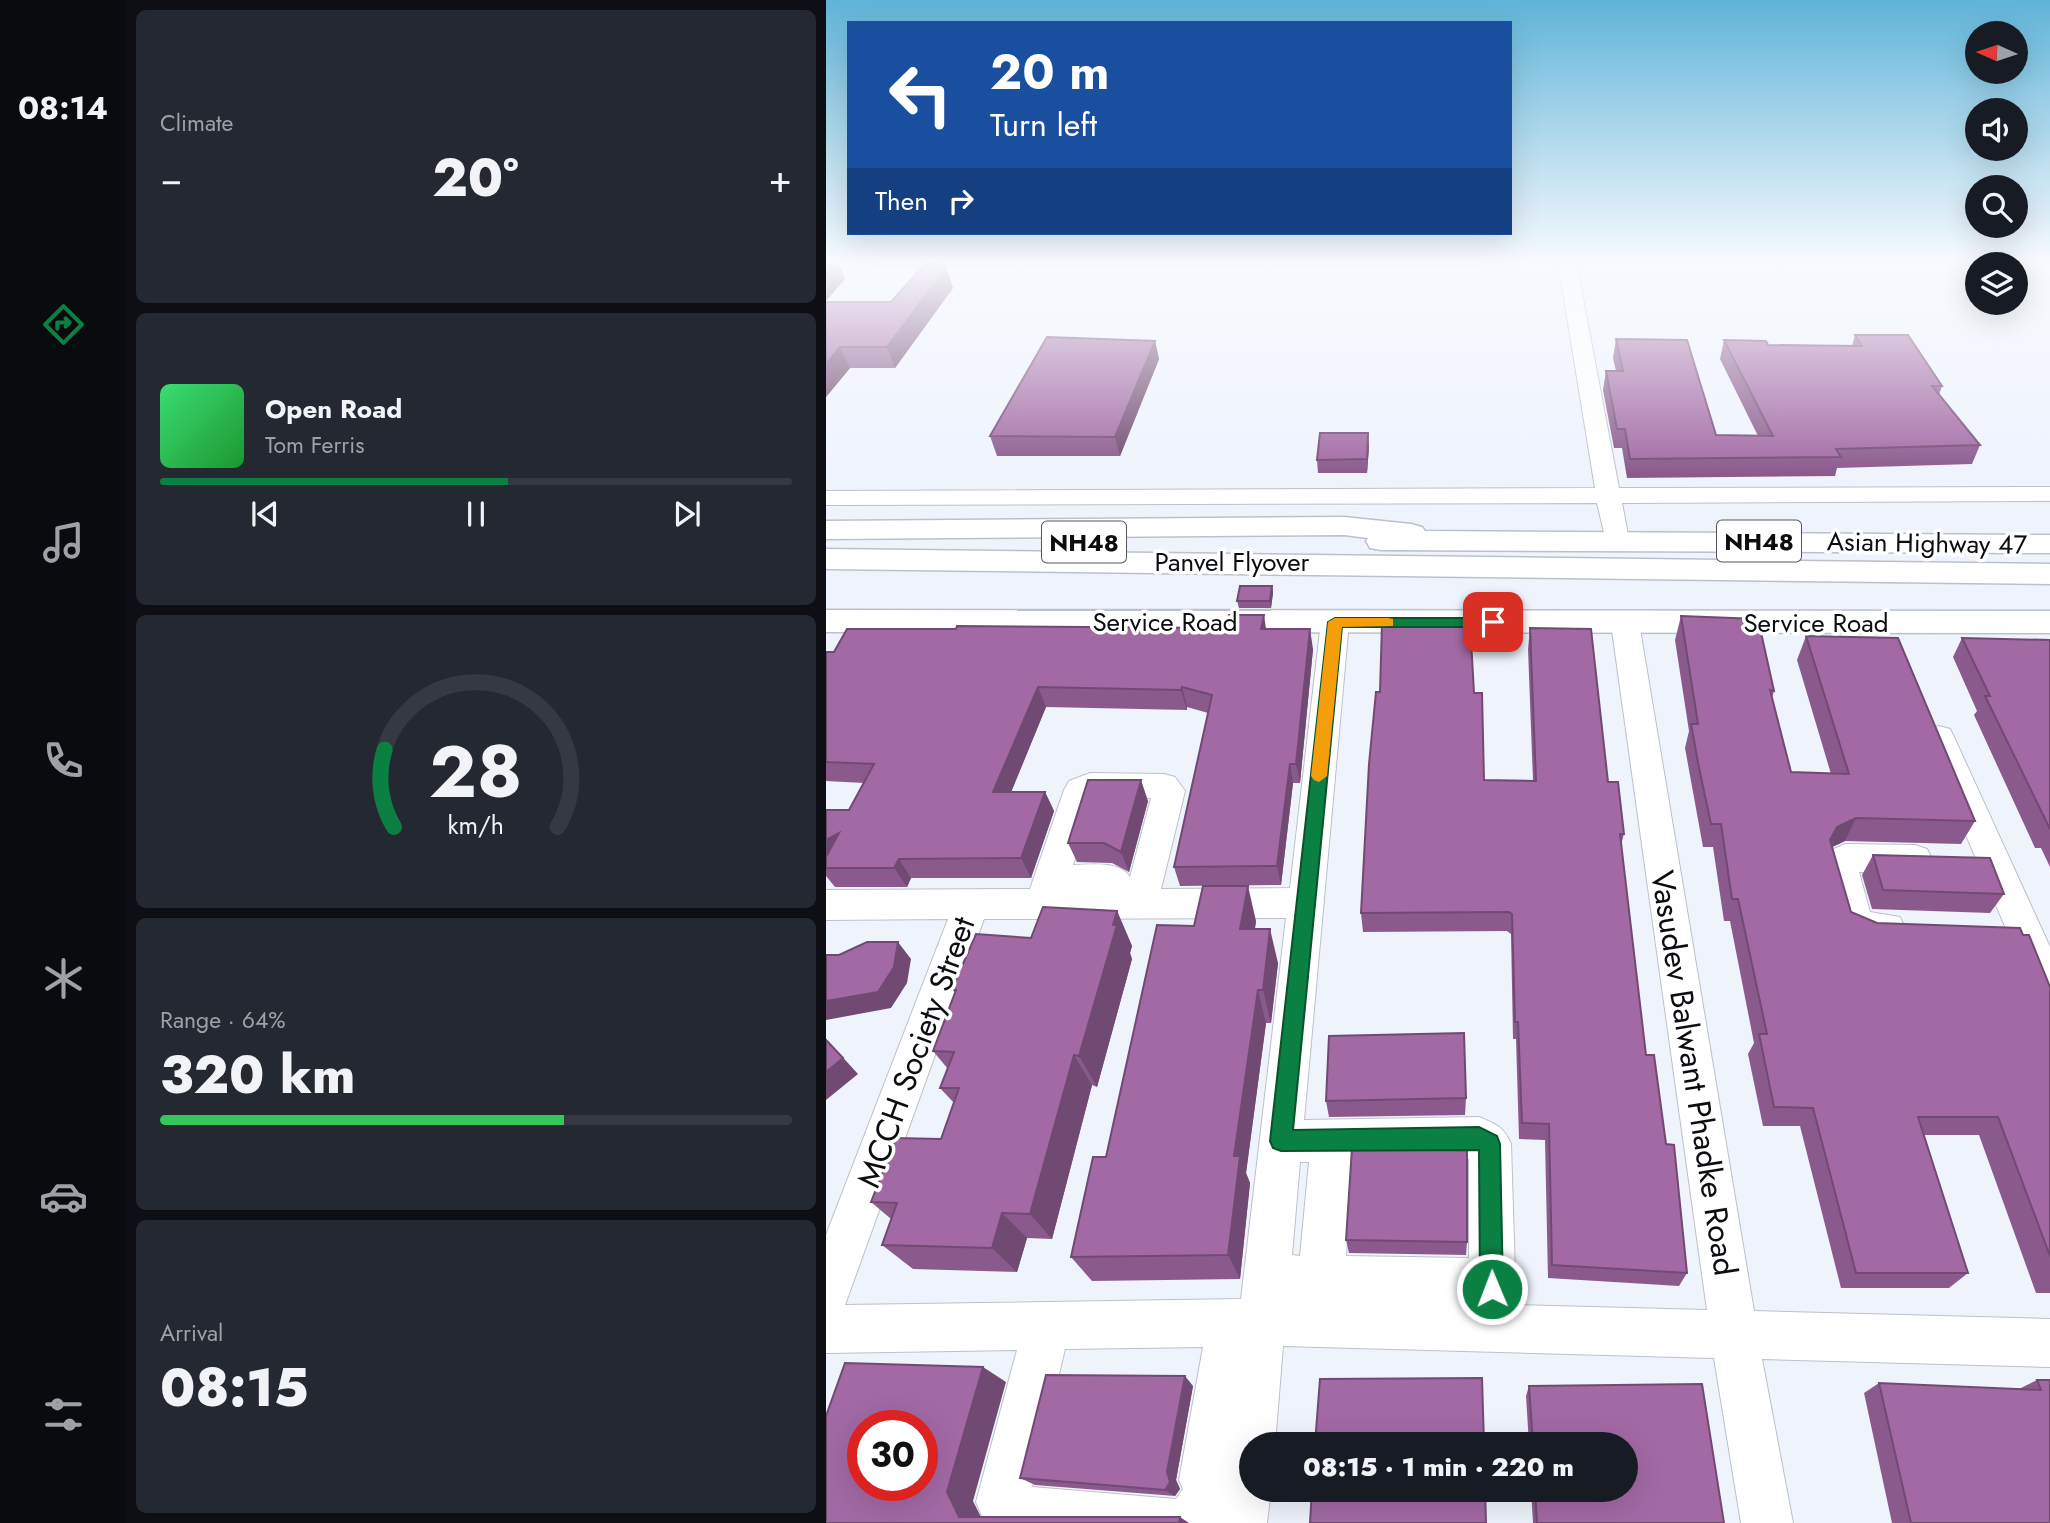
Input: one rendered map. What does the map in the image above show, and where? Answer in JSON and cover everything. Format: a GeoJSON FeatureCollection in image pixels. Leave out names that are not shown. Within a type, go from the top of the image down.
{"type":"FeatureCollection","features":[{"type":"Feature","properties":{"kind":"main road"},"geometry":{"type":"LineString","coordinates":[[826,530],[1344,526],[1469,554]]}},
{"type":"Feature","properties":{"kind":"main road","name":"Asian Highway 47"},"geometry":{"type":"LineString","coordinates":[[1469,554],[1616,540],[2050,544]]}},
{"type":"Feature","properties":{"kind":"main road","name":"Panvel Flyover"},"geometry":{"type":"LineString","coordinates":[[826,542],[1469,554]]}},
{"type":"Feature","properties":{"kind":"main road","name":"Panvel Flyover"},"geometry":{"type":"LineString","coordinates":[[826,559],[1340,553]]}},
{"type":"Feature","properties":{"kind":"main road","name":"Asian Highway 47"},"geometry":{"type":"LineString","coordinates":[[1469,554],[2050,574]]}},
{"type":"Feature","properties":{"kind":"main road"},"geometry":{"type":"LineString","coordinates":[[826,578],[1337,580],[1469,554]]}},
{"type":"Feature","properties":{"kind":"main road","name":"Service Road"},"geometry":{"type":"LineString","coordinates":[[826,621],[1625,623],[1894,636],[2050,622]]}},
{"type":"Feature","properties":{"kind":"street"},"geometry":{"type":"LineString","coordinates":[[1580,333],[1616,540]]}},
{"type":"Feature","properties":{"kind":"street"},"geometry":{"type":"LineString","coordinates":[[826,498],[2050,494]]}},
{"type":"Feature","properties":{"kind":"street"},"geometry":{"type":"LineString","coordinates":[[1047,1325],[1002,1502],[1009,1513],[1203,1512],[1232,1336],[1281,1141],[1335,622]]}},
{"type":"Feature","properties":{"kind":"street","name":"Vasudev Balwant Phadke Road"},"geometry":{"type":"LineString","coordinates":[[1625,623],[1734,1335],[1767,1523]]}},
{"type":"Feature","properties":{"kind":"street"},"geometry":{"type":"LineString","coordinates":[[1927,711],[1994,861],[2010,932],[2050,989]]}},
{"type":"Feature","properties":{"kind":"street"},"geometry":{"type":"LineString","coordinates":[[1047,892],[1080,790],[1090,785],[1164,786],[1169,792],[1125,904]]}},
{"type":"Feature","properties":{"kind":"street"},"geometry":{"type":"LineString","coordinates":[[1916,929],[1864,927],[1855,922],[1839,862],[1844,858],[1994,861]]}},
{"type":"Feature","properties":{"kind":"street"},"geometry":{"type":"LineString","coordinates":[[972,904],[1047,892],[1125,904],[1306,903]]}},
{"type":"Feature","properties":{"kind":"street","name":"MCCH Society Street"},"geometry":{"type":"LineString","coordinates":[[826,905],[972,904],[826,1295]]}},
{"type":"Feature","properties":{"kind":"street"},"geometry":{"type":"LineString","coordinates":[[1281,1141],[1479,1138],[1490,1144],[1493,1329]]}},
{"type":"Feature","properties":{"kind":"street"},"geometry":{"type":"LineString","coordinates":[[1321,1279],[1332,1140]]}},
{"type":"Feature","properties":{"kind":"street"},"geometry":{"type":"LineString","coordinates":[[1232,1336],[1321,1279],[1466,1280]]}},
{"type":"Feature","properties":{"kind":"street"},"geometry":{"type":"LineString","coordinates":[[826,1329],[1047,1325],[1232,1336],[1493,1329],[2050,1343]]}},
{"type":"Feature","properties":{"kind":"building"},"geometry":{"type":"Polygon","coordinates":[[[826,333],[897,333],[887,347],[840,347],[826,364],[826,333]]]}},
{"type":"Feature","properties":{"kind":"building"},"geometry":{"type":"Polygon","coordinates":[[[1855,335],[1908,335],[1942,386],[1932,386],[1980,445],[1836,449],[1841,457],[1630,459],[1625,429],[1617,429],[1606,371],[1623,371],[1616,339],[1687,340],[1716,435],[1773,436],[1724,340],[1766,341],[1768,345],[1862,346],[1855,335]]]}},
{"type":"Feature","properties":{"kind":"building"},"geometry":{"type":"Polygon","coordinates":[[[1047,337],[1155,341],[1115,437],[990,436],[1047,337]]]}},
{"type":"Feature","properties":{"kind":"building"},"geometry":{"type":"Polygon","coordinates":[[[1320,433],[1368,433],[1367,459],[1317,460],[1320,433]]]}},
{"type":"Feature","properties":{"kind":"building"},"geometry":{"type":"Polygon","coordinates":[[[1240,586],[1272,586],[1270,601],[1237,601],[1240,586]]]}},
{"type":"Feature","properties":{"kind":"building"},"geometry":{"type":"Polygon","coordinates":[[[1229,615],[1264,615],[1261,629],[1310,629],[1296,764],[1290,764],[1277,866],[1174,867],[1212,695],[1182,687],[1181,690],[1038,687],[993,792],[1045,792],[1021,858],[899,859],[894,868],[826,868],[826,857],[839,833],[826,840],[826,810],[849,810],[874,764],[826,762],[826,652],[834,652],[847,629],[956,629],[957,626],[1226,628],[1229,615]]]}},
{"type":"Feature","properties":{"kind":"building"},"geometry":{"type":"Polygon","coordinates":[[[1681,616],[1758,619],[1774,691],[1770,690],[1791,772],[1849,774],[1806,636],[1898,638],[1975,821],[1856,818],[1837,827],[1830,840],[1851,912],[1877,923],[2020,928],[2023,935],[2029,935],[2050,987],[2050,1256],[1998,1117],[1918,1117],[1968,1273],[1856,1273],[1813,1108],[1774,1107],[1759,1034],[1767,1034],[1738,899],[1732,899],[1721,824],[1711,824],[1699,768],[1691,724],[1698,724],[1681,616]]]}},
{"type":"Feature","properties":{"kind":"building"},"geometry":{"type":"Polygon","coordinates":[[[1470,622],[1474,693],[1482,693],[1484,780],[1536,781],[1530,628],[1591,629],[1608,782],[1618,782],[1624,834],[1620,834],[1646,1055],[1654,1055],[1666,1144],[1674,1145],[1687,1273],[1552,1265],[1549,1124],[1522,1123],[1518,1022],[1515,1022],[1512,914],[1361,913],[1369,764],[1376,692],[1380,692],[1382,623],[1470,622]]]}},
{"type":"Feature","properties":{"kind":"building"},"geometry":{"type":"Polygon","coordinates":[[[1962,638],[2050,640],[2050,829],[1985,696],[1990,696],[1962,638]]]}},
{"type":"Feature","properties":{"kind":"building"},"geometry":{"type":"Polygon","coordinates":[[[1088,780],[1141,780],[1121,852],[1104,843],[1068,843],[1088,780]]]}},
{"type":"Feature","properties":{"kind":"building"},"geometry":{"type":"Polygon","coordinates":[[[1873,855],[1990,858],[2004,894],[1883,890],[1873,855]]]}},
{"type":"Feature","properties":{"kind":"building"},"geometry":{"type":"Polygon","coordinates":[[[1203,886],[1248,886],[1240,929],[1270,929],[1263,990],[1258,990],[1234,1156],[1240,1156],[1228,1255],[1071,1257],[1093,1157],[1106,1157],[1157,925],[1194,926],[1203,886]]]}},
{"type":"Feature","properties":{"kind":"building"},"geometry":{"type":"Polygon","coordinates":[[[1043,907],[1117,911],[1113,925],[1117,925],[1079,1056],[1074,1055],[1030,1214],[1002,1213],[992,1248],[882,1245],[897,1203],[871,1202],[896,1138],[941,1139],[959,1088],[940,1088],[954,1052],[933,1051],[956,990],[952,989],[976,934],[1031,938],[1043,907]]]}},
{"type":"Feature","properties":{"kind":"building"},"geometry":{"type":"Polygon","coordinates":[[[867,942],[898,942],[894,967],[878,992],[826,1001],[826,955],[839,955],[867,942]]]}},
{"type":"Feature","properties":{"kind":"building"},"geometry":{"type":"Polygon","coordinates":[[[1464,1033],[1466,1098],[1326,1101],[1329,1036],[1464,1033]]]}},
{"type":"Feature","properties":{"kind":"building"},"geometry":{"type":"Polygon","coordinates":[[[826,1040],[843,1058],[826,1072],[826,1040]]]}},
{"type":"Feature","properties":{"kind":"building"},"geometry":{"type":"Polygon","coordinates":[[[1467,1146],[1467,1242],[1346,1240],[1352,1148],[1467,1146]]]}},
{"type":"Feature","properties":{"kind":"building"},"geometry":{"type":"Polygon","coordinates":[[[845,1363],[983,1367],[947,1492],[959,1517],[1180,1517],[1179,1523],[826,1523],[826,1416],[845,1363]]]}},
{"type":"Feature","properties":{"kind":"building"},"geometry":{"type":"Polygon","coordinates":[[[1046,1375],[1185,1376],[1167,1472],[1170,1482],[1165,1490],[1020,1478],[1046,1375]]]}},
{"type":"Feature","properties":{"kind":"building"},"geometry":{"type":"Polygon","coordinates":[[[1482,1378],[1484,1432],[1316,1432],[1320,1379],[1482,1378]]]}},
{"type":"Feature","properties":{"kind":"building"},"geometry":{"type":"Polygon","coordinates":[[[2037,1380],[2050,1380],[2050,1523],[1911,1523],[1879,1383],[2041,1390],[2037,1380]]]}},
{"type":"Feature","properties":{"kind":"building"},"geometry":{"type":"Polygon","coordinates":[[[1702,1384],[1724,1523],[1537,1523],[1536,1502],[1638,1502],[1638,1432],[1532,1432],[1529,1386],[1702,1384]]]}},
{"type":"Feature","properties":{"kind":"building"},"geometry":{"type":"Polygon","coordinates":[[[1311,1502],[1485,1502],[1486,1523],[1310,1523],[1311,1502]]]}},
{"type":"Feature","properties":{"kind":"slow traffic"},"geometry":{"type":"LineString","coordinates":[[1319,776],[1335,622],[1388,622]]}},
{"type":"Feature","properties":{"kind":"route"},"geometry":{"type":"LineString","coordinates":[[1492,1289],[1490,1144],[1479,1138],[1281,1141],[1335,622],[1493,622]]}}]}
